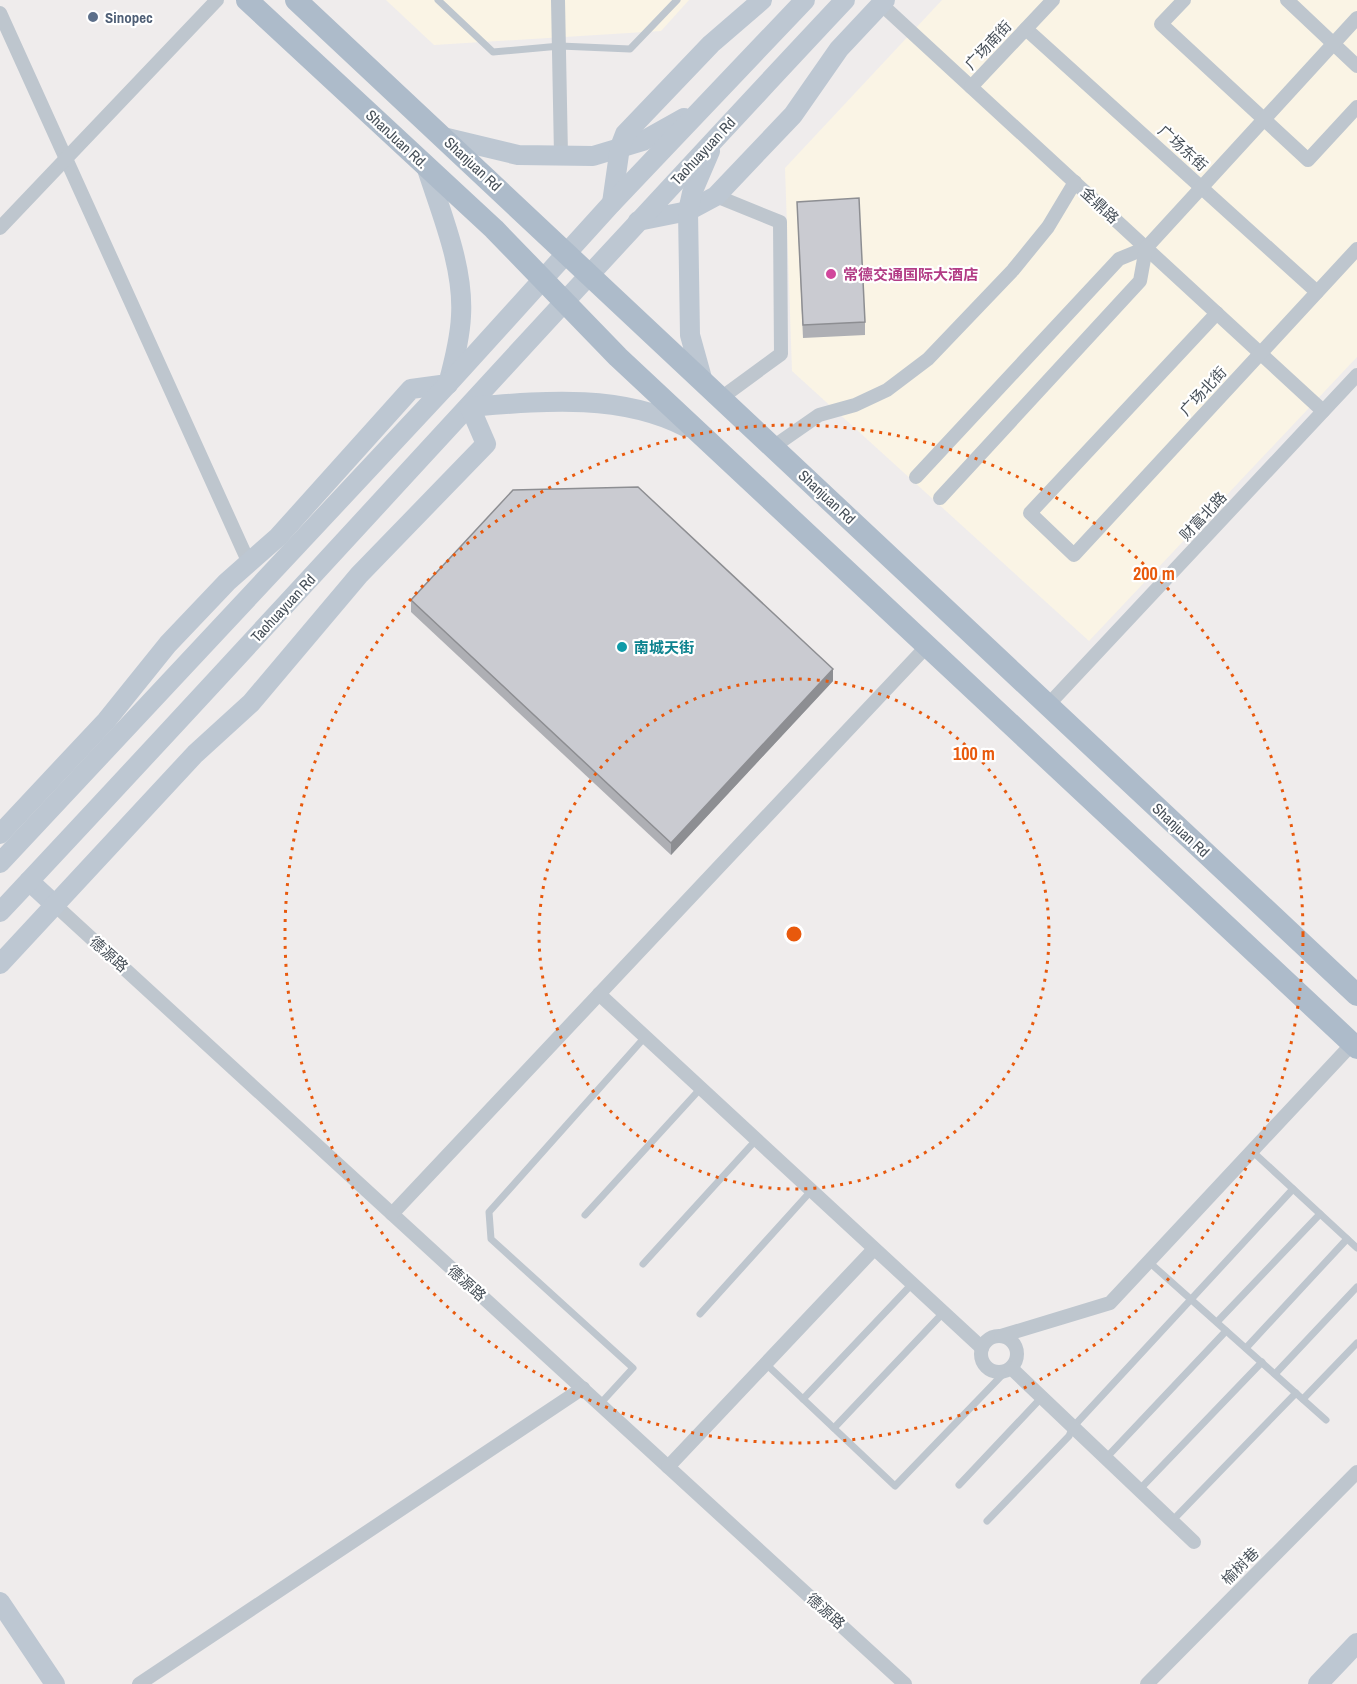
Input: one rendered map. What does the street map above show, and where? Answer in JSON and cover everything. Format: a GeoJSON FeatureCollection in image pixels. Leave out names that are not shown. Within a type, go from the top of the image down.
{"type":"FeatureCollection","features":[{"type":"Feature","properties":{"kind":"main road","name":"ShanJuan Rd."},"geometry":{"type":"LineString","coordinates":[[247,0],[426,166],[544,280]]}},
{"type":"Feature","properties":{"kind":"main road","name":"Shanjuan Rd"},"geometry":{"type":"LineString","coordinates":[[296,0],[1357,995]]}},
{"type":"Feature","properties":{"kind":"main road"},"geometry":{"type":"LineString","coordinates":[[612,203],[621,147],[626,134],[711,44],[762,0]]}},
{"type":"Feature","properties":{"kind":"main road","name":"Taohuayuan Rd"},"geometry":{"type":"LineString","coordinates":[[4,851],[126,729],[260,585],[303,524],[448,384],[612,203],[804,0]]}},
{"type":"Feature","properties":{"kind":"main road","name":"Taohuayuan Rd"},"geometry":{"type":"LineString","coordinates":[[0,912],[845,0]]}},
{"type":"Feature","properties":{"kind":"main road"},"geometry":{"type":"LineString","coordinates":[[638,221],[688,211],[716,196],[793,115],[839,49],[881,1]]}},
{"type":"Feature","properties":{"kind":"main road"},"geometry":{"type":"LineString","coordinates":[[443,137],[518,155],[593,156],[643,141],[702,108]]}},
{"type":"Feature","properties":{"kind":"main road"},"geometry":{"type":"LineString","coordinates":[[703,382],[690,335],[688,211],[692,194],[717,137]]}},
{"type":"Feature","properties":{"kind":"main road"},"geometry":{"type":"LineString","coordinates":[[426,166],[450,242],[462,314],[458,346],[448,384]]}},
{"type":"Feature","properties":{"kind":"main road"},"geometry":{"type":"LineString","coordinates":[[544,280],[565,304],[702,435],[1354,1046]]}},
{"type":"Feature","properties":{"kind":"main road"},"geometry":{"type":"LineString","coordinates":[[0,964],[195,754],[250,703],[280,671],[359,575],[486,444],[470,407],[537,401],[621,406],[663,415],[702,435]]}},
{"type":"Feature","properties":{"kind":"main road"},"geometry":{"type":"LineString","coordinates":[[0,834],[111,715],[168,644],[249,562],[303,524]]}},
{"type":"Feature","properties":{"kind":"main road"},"geometry":{"type":"LineString","coordinates":[[335,553],[359,575]]}},
{"type":"Feature","properties":{"kind":"main road"},"geometry":{"type":"LineString","coordinates":[[249,562],[260,585]]}},
{"type":"Feature","properties":{"kind":"main road"},"geometry":{"type":"LineString","coordinates":[[111,715],[126,729]]}},
{"type":"Feature","properties":{"kind":"main road","name":"德源路"},"geometry":{"type":"LineString","coordinates":[[29,881],[55,905]]}},
{"type":"Feature","properties":{"kind":"main road"},"geometry":{"type":"LineString","coordinates":[[0,1602],[54,1684]]}},
{"type":"Feature","properties":{"kind":"main road"},"geometry":{"type":"LineString","coordinates":[[1318,1684],[1357,1643]]}},
{"type":"Feature","properties":{"kind":"street"},"geometry":{"type":"LineString","coordinates":[[0,228],[217,0]]}},
{"type":"Feature","properties":{"kind":"street"},"geometry":{"type":"LineString","coordinates":[[558,0],[561,155]]}},
{"type":"Feature","properties":{"kind":"street","name":"广场南街"},"geometry":{"type":"LineString","coordinates":[[971,87],[1053,0]]}},
{"type":"Feature","properties":{"kind":"street"},"geometry":{"type":"LineString","coordinates":[[1184,0],[1161,24],[1308,160],[1357,107]]}},
{"type":"Feature","properties":{"kind":"street"},"geometry":{"type":"LineString","coordinates":[[1287,0],[1357,66]]}},
{"type":"Feature","properties":{"kind":"street","name":"金鼎路"},"geometry":{"type":"LineString","coordinates":[[881,1],[971,87],[1323,411]]}},
{"type":"Feature","properties":{"kind":"street"},"geometry":{"type":"LineString","coordinates":[[0,13],[249,562]]}},
{"type":"Feature","properties":{"kind":"street"},"geometry":{"type":"LineString","coordinates":[[916,477],[1119,259],[1146,248],[1357,18]]}},
{"type":"Feature","properties":{"kind":"street","name":"广场东街"},"geometry":{"type":"LineString","coordinates":[[1026,29],[1317,292]]}},
{"type":"Feature","properties":{"kind":"street"},"geometry":{"type":"LineString","coordinates":[[773,447],[819,415],[855,405],[886,390],[928,359],[1013,270],[1048,227],[1075,182]]}},
{"type":"Feature","properties":{"kind":"street"},"geometry":{"type":"LineString","coordinates":[[716,196],[780,222],[781,354],[721,398]]}},
{"type":"Feature","properties":{"kind":"street"},"geometry":{"type":"LineString","coordinates":[[940,498],[1140,281],[1146,248]]}},
{"type":"Feature","properties":{"kind":"street","name":"广场北街"},"geometry":{"type":"LineString","coordinates":[[1217,313],[1030,513],[1074,555],[1357,249]]}},
{"type":"Feature","properties":{"kind":"street","name":"财富北路"},"geometry":{"type":"LineString","coordinates":[[1048,705],[1357,375]]}},
{"type":"Feature","properties":{"kind":"street"},"geometry":{"type":"LineString","coordinates":[[392,1214],[927,646]]}},
{"type":"Feature","properties":{"kind":"street","name":"德源路"},"geometry":{"type":"LineString","coordinates":[[55,905],[905,1684]]}},
{"type":"Feature","properties":{"kind":"street"},"geometry":{"type":"LineString","coordinates":[[599,994],[982,1348]]}},
{"type":"Feature","properties":{"kind":"street"},"geometry":{"type":"LineString","coordinates":[[1008,1369],[994,1372],[988,1370],[981,1360],[982,1348],[989,1339],[1110,1303],[1354,1046]]}},
{"type":"Feature","properties":{"kind":"street"},"geometry":{"type":"LineString","coordinates":[[668,1467],[874,1249]]}},
{"type":"Feature","properties":{"kind":"street"},"geometry":{"type":"LineString","coordinates":[[1000,1336],[1011,1341],[1017,1351],[1008,1369]]}},
{"type":"Feature","properties":{"kind":"street"},"geometry":{"type":"LineString","coordinates":[[1008,1369],[1042,1397],[1194,1542]]}},
{"type":"Feature","properties":{"kind":"street"},"geometry":{"type":"LineString","coordinates":[[140,1684],[583,1388]]}},
{"type":"Feature","properties":{"kind":"street","name":"榆树巷"},"geometry":{"type":"LineString","coordinates":[[1147,1684],[1357,1472]]}},
{"type":"Feature","properties":{"kind":"lane"},"geometry":{"type":"LineString","coordinates":[[438,0],[494,52],[560,46],[630,49],[677,0]]}},
{"type":"Feature","properties":{"kind":"lane"},"geometry":{"type":"LineString","coordinates":[[600,1404],[633,1368],[491,1239],[489,1212],[645,1037]]}},
{"type":"Feature","properties":{"kind":"lane"},"geometry":{"type":"LineString","coordinates":[[585,1215],[701,1088]]}},
{"type":"Feature","properties":{"kind":"lane"},"geometry":{"type":"LineString","coordinates":[[643,1264],[756,1140]]}},
{"type":"Feature","properties":{"kind":"lane"},"geometry":{"type":"LineString","coordinates":[[1252,1151],[1357,1248]]}},
{"type":"Feature","properties":{"kind":"lane"},"geometry":{"type":"LineString","coordinates":[[987,1521],[1069,1436],[1073,1427],[1293,1189]]}},
{"type":"Feature","properties":{"kind":"lane"},"geometry":{"type":"LineString","coordinates":[[700,1314],[811,1191]]}},
{"type":"Feature","properties":{"kind":"lane"},"geometry":{"type":"LineString","coordinates":[[1216,1322],[1320,1214]]}},
{"type":"Feature","properties":{"kind":"lane"},"geometry":{"type":"LineString","coordinates":[[1246,1348],[1347,1239]]}},
{"type":"Feature","properties":{"kind":"lane"},"geometry":{"type":"LineString","coordinates":[[1149,1262],[1326,1420]]}},
{"type":"Feature","properties":{"kind":"lane"},"geometry":{"type":"LineString","coordinates":[[803,1399],[912,1284]]}},
{"type":"Feature","properties":{"kind":"lane"},"geometry":{"type":"LineString","coordinates":[[1275,1374],[1357,1287]]}},
{"type":"Feature","properties":{"kind":"lane"},"geometry":{"type":"LineString","coordinates":[[834,1428],[943,1313]]}},
{"type":"Feature","properties":{"kind":"lane"},"geometry":{"type":"LineString","coordinates":[[1106,1458],[1226,1331]]}},
{"type":"Feature","properties":{"kind":"lane"},"geometry":{"type":"LineString","coordinates":[[1303,1399],[1357,1343]]}},
{"type":"Feature","properties":{"kind":"lane"},"geometry":{"type":"LineString","coordinates":[[1139,1490],[1262,1362]]}},
{"type":"Feature","properties":{"kind":"lane"},"geometry":{"type":"LineString","coordinates":[[766,1364],[895,1486],[1008,1369]]}},
{"type":"Feature","properties":{"kind":"lane"},"geometry":{"type":"LineString","coordinates":[[1172,1521],[1296,1393]]}},
{"type":"Feature","properties":{"kind":"lane"},"geometry":{"type":"LineString","coordinates":[[959,1485],[1042,1397]]}},
{"type":"Feature","properties":{"kind":"shaded area"},"geometry":{"type":"Polygon","coordinates":[[[386,0],[689,0],[661,31],[434,45],[386,0]]]}},
{"type":"Feature","properties":{"kind":"shaded area"},"geometry":{"type":"Polygon","coordinates":[[[942,0],[1357,0],[1357,357],[1089,641],[792,371],[785,168],[942,0]]]}},
{"type":"Feature","properties":{"kind":"building","name":"常德交通国际大酒店"},"geometry":{"type":"Polygon","coordinates":[[[859,198],[865,322],[803,325],[797,202],[859,198]]]}},
{"type":"Feature","properties":{"kind":"building","name":"南城天街"},"geometry":{"type":"Polygon","coordinates":[[[638,487],[833,669],[671,843],[411,600],[513,490],[638,487]]]}},
{"type":"Feature","properties":{"kind":"place","name":"Sinopec"},"geometry":{"type":"Point","coordinates":[93,17]}},
{"type":"Feature","properties":{"kind":"place","name":"常德交通国际大酒店"},"geometry":{"type":"Point","coordinates":[831,274]}},
{"type":"Feature","properties":{"kind":"place","name":"南城天街"},"geometry":{"type":"Point","coordinates":[622,647]}}]}
